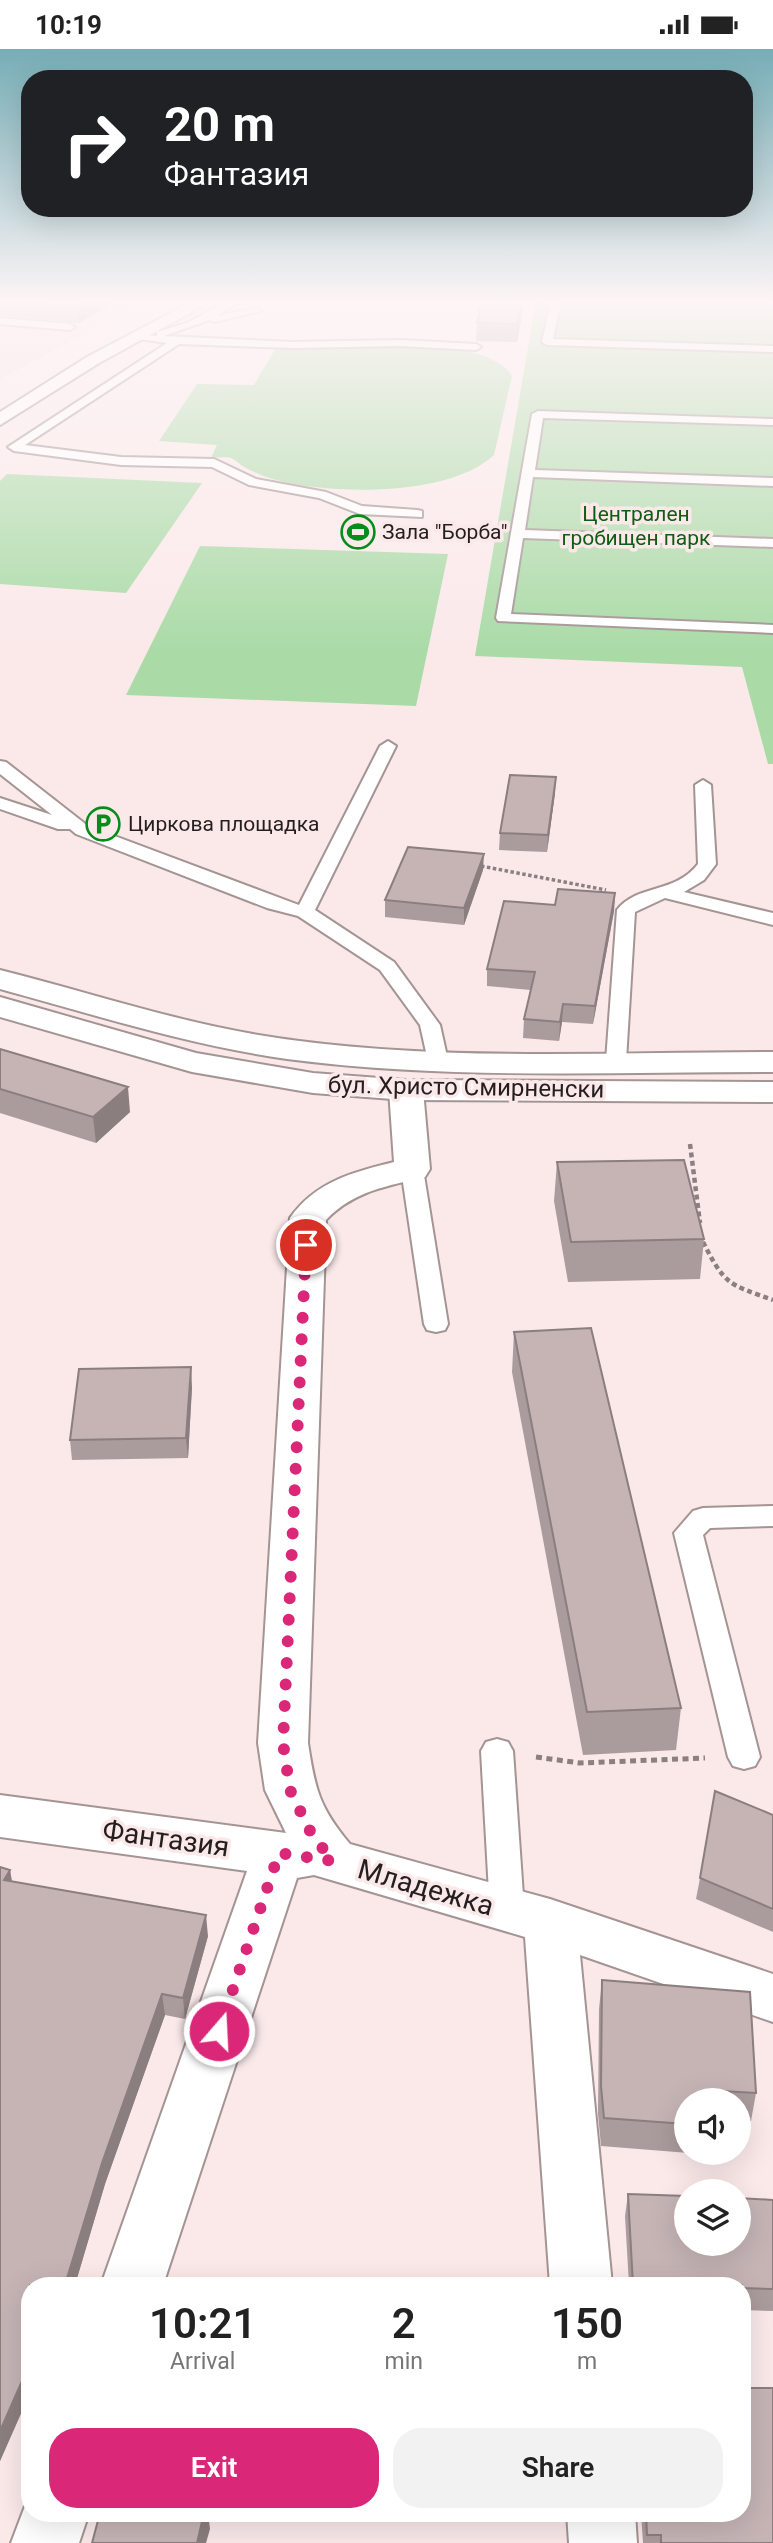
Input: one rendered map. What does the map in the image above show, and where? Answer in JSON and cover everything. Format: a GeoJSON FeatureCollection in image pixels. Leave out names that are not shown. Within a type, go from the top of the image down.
{"type":"FeatureCollection","features":[{"type":"Feature","properties":{"kind":"main road","name":"бул. Христо Смирненски"},"geometry":{"type":"LineString","coordinates":[[0,979],[212,1035],[289,1049],[438,1061],[773,1062]]}},
{"type":"Feature","properties":{"kind":"main road","name":"бул. Христо Смирненски"},"geometry":{"type":"LineString","coordinates":[[0,1007],[192,1062],[313,1083],[406,1090],[773,1092]]}},
{"type":"Feature","properties":{"kind":"main road"},"geometry":{"type":"LineString","coordinates":[[406,1090],[412,1169]]}},
{"type":"Feature","properties":{"kind":"main road","name":"Младежка"},"geometry":{"type":"LineString","coordinates":[[412,1169],[347,1186],[323,1200],[308,1219],[283,1743],[290,1790],[312,1835],[333,1861],[529,1916]]}},
{"type":"Feature","properties":{"kind":"main road","name":"Фантазия"},"geometry":{"type":"LineString","coordinates":[[0,1816],[333,1861]]}},
{"type":"Feature","properties":{"kind":"main road"},"geometry":{"type":"LineString","coordinates":[[135,2277],[279,1853]]}},
{"type":"Feature","properties":{"kind":"main road"},"geometry":{"type":"LineString","coordinates":[[580,2277],[529,1916],[773,1998]]}},
{"type":"Feature","properties":{"kind":"main road"},"geometry":{"type":"LineString","coordinates":[[45,2543],[52,2522]]}},
{"type":"Feature","properties":{"kind":"main road"},"geometry":{"type":"LineString","coordinates":[[602,2522],[603,2543]]}},
{"type":"Feature","properties":{"kind":"lane"},"geometry":{"type":"LineString","coordinates":[[60,417],[14,447],[121,461],[214,463],[253,482],[322,495],[360,510],[417,514]]}},
{"type":"Feature","properties":{"kind":"lane"},"geometry":{"type":"LineString","coordinates":[[537,417],[503,618],[773,629]]}},
{"type":"Feature","properties":{"kind":"lane"},"geometry":{"type":"LineString","coordinates":[[637,417],[773,422]]}},
{"type":"Feature","properties":{"kind":"lane"},"geometry":{"type":"LineString","coordinates":[[527,473],[773,482]]}},
{"type":"Feature","properties":{"kind":"lane"},"geometry":{"type":"LineString","coordinates":[[517,534],[773,543]]}},
{"type":"Feature","properties":{"kind":"lane"},"geometry":{"type":"LineString","coordinates":[[305,912],[388,746]]}},
{"type":"Feature","properties":{"kind":"lane"},"geometry":{"type":"LineString","coordinates":[[0,766],[82,830]]}},
{"type":"Feature","properties":{"kind":"lane"},"geometry":{"type":"LineString","coordinates":[[616,1061],[626,910],[635,904],[685,886],[698,876],[707,864],[702,785]]}},
{"type":"Feature","properties":{"kind":"lane"},"geometry":{"type":"LineString","coordinates":[[0,803],[82,830],[274,904],[305,912],[387,966],[430,1025],[438,1061]]}},
{"type":"Feature","properties":{"kind":"lane"},"geometry":{"type":"LineString","coordinates":[[663,893],[773,919]]}},
{"type":"Feature","properties":{"kind":"lane"},"geometry":{"type":"LineString","coordinates":[[412,1169],[436,1324]]}},
{"type":"Feature","properties":{"kind":"lane"},"geometry":{"type":"LineString","coordinates":[[744,1757],[688,1533],[703,1518],[773,1516]]}},
{"type":"Feature","properties":{"kind":"lane"},"geometry":{"type":"LineString","coordinates":[[497,1751],[529,1916]]}},
{"type":"Feature","properties":{"kind":"path"},"geometry":{"type":"LineString","coordinates":[[478,866],[606,889],[635,904]]}},
{"type":"Feature","properties":{"kind":"path"},"geometry":{"type":"LineString","coordinates":[[690,1144],[700,1226]]}},
{"type":"Feature","properties":{"kind":"path"},"geometry":{"type":"LineString","coordinates":[[702,1240],[720,1276],[741,1289],[773,1300]]}},
{"type":"Feature","properties":{"kind":"path"},"geometry":{"type":"LineString","coordinates":[[497,1751],[580,1763],[744,1757]]}},
{"type":"Feature","properties":{"kind":"green space"},"geometry":{"type":"Polygon","coordinates":[[[175,417],[503,417],[494,455],[474,469],[449,479],[389,489],[327,488],[276,480],[249,470],[231,458],[211,458],[217,445],[159,441],[175,417]]]}},
{"type":"Feature","properties":{"kind":"green space","name":"Централен гробищен парк"},"geometry":{"type":"Polygon","coordinates":[[[516,417],[773,417],[773,764],[768,764],[742,667],[475,656],[516,417]]]}},
{"type":"Feature","properties":{"kind":"green space"},"geometry":{"type":"Polygon","coordinates":[[[7,474],[202,483],[126,593],[0,584],[0,481],[7,474]]]}},
{"type":"Feature","properties":{"kind":"green space"},"geometry":{"type":"Polygon","coordinates":[[[200,546],[448,554],[416,706],[126,695],[200,546]]]}},
{"type":"Feature","properties":{"kind":"building"},"geometry":{"type":"Polygon","coordinates":[[[510,775],[556,777],[548,835],[500,833],[510,775]]]}},
{"type":"Feature","properties":{"kind":"building"},"geometry":{"type":"Polygon","coordinates":[[[408,847],[484,854],[464,908],[385,900],[408,847]]]}},
{"type":"Feature","properties":{"kind":"building"},"geometry":{"type":"Polygon","coordinates":[[[558,889],[615,893],[595,1006],[563,1004],[560,1022],[524,1019],[535,972],[487,969],[504,901],[555,905],[558,889]]]}},
{"type":"Feature","properties":{"kind":"building"},"geometry":{"type":"Polygon","coordinates":[[[0,1049],[128,1087],[93,1117],[0,1089],[0,1049]]]}},
{"type":"Feature","properties":{"kind":"building"},"geometry":{"type":"Polygon","coordinates":[[[684,1160],[704,1239],[571,1242],[557,1162],[684,1160]]]}},
{"type":"Feature","properties":{"kind":"building"},"geometry":{"type":"Polygon","coordinates":[[[591,1328],[681,1708],[587,1712],[514,1332],[591,1328]]]}},
{"type":"Feature","properties":{"kind":"building"},"geometry":{"type":"Polygon","coordinates":[[[191,1367],[186,1438],[70,1440],[79,1369],[191,1367]]]}},
{"type":"Feature","properties":{"kind":"building"},"geometry":{"type":"Polygon","coordinates":[[[715,1791],[773,1815],[773,1909],[700,1878],[715,1791]]]}},
{"type":"Feature","properties":{"kind":"building"},"geometry":{"type":"Polygon","coordinates":[[[0,1867],[10,1870],[4,1880],[206,1915],[183,1998],[162,1994],[102,2163],[67,2277],[21,2277],[21,2383],[0,2431],[0,1867]]]}},
{"type":"Feature","properties":{"kind":"building"},"geometry":{"type":"Polygon","coordinates":[[[602,1980],[750,1992],[756,2093],[751,2093],[751,2088],[674,2088],[674,2123],[604,2118],[601,2086],[602,1980]]]}},
{"type":"Feature","properties":{"kind":"building"},"geometry":{"type":"Polygon","coordinates":[[[628,2194],[674,2196],[674,2256],[751,2256],[751,2199],[773,2200],[773,2289],[751,2288],[751,2277],[633,2277],[628,2194]]]}},
{"type":"Feature","properties":{"kind":"building"},"geometry":{"type":"Polygon","coordinates":[[[751,2388],[773,2388],[773,2543],[661,2543],[661,2535],[647,2535],[646,2522],[751,2522],[751,2388]]]}},
{"type":"Feature","properties":{"kind":"building"},"geometry":{"type":"Polygon","coordinates":[[[98,2522],[202,2522],[197,2543],[92,2543],[98,2522]]]}},
{"type":"Feature","properties":{"kind":"place","name":"Зала \"Борба\""},"geometry":{"type":"Point","coordinates":[358,532]}},
{"type":"Feature","properties":{"kind":"place","name":"Циркова площадка"},"geometry":{"type":"Point","coordinates":[103,824]}},
{"type":"Feature","properties":{"kind":"route"},"geometry":{"type":"LineString","coordinates":[[219,2031],[279,1853],[333,1861],[312,1835],[290,1790],[283,1743],[306,1245]]}}]}
